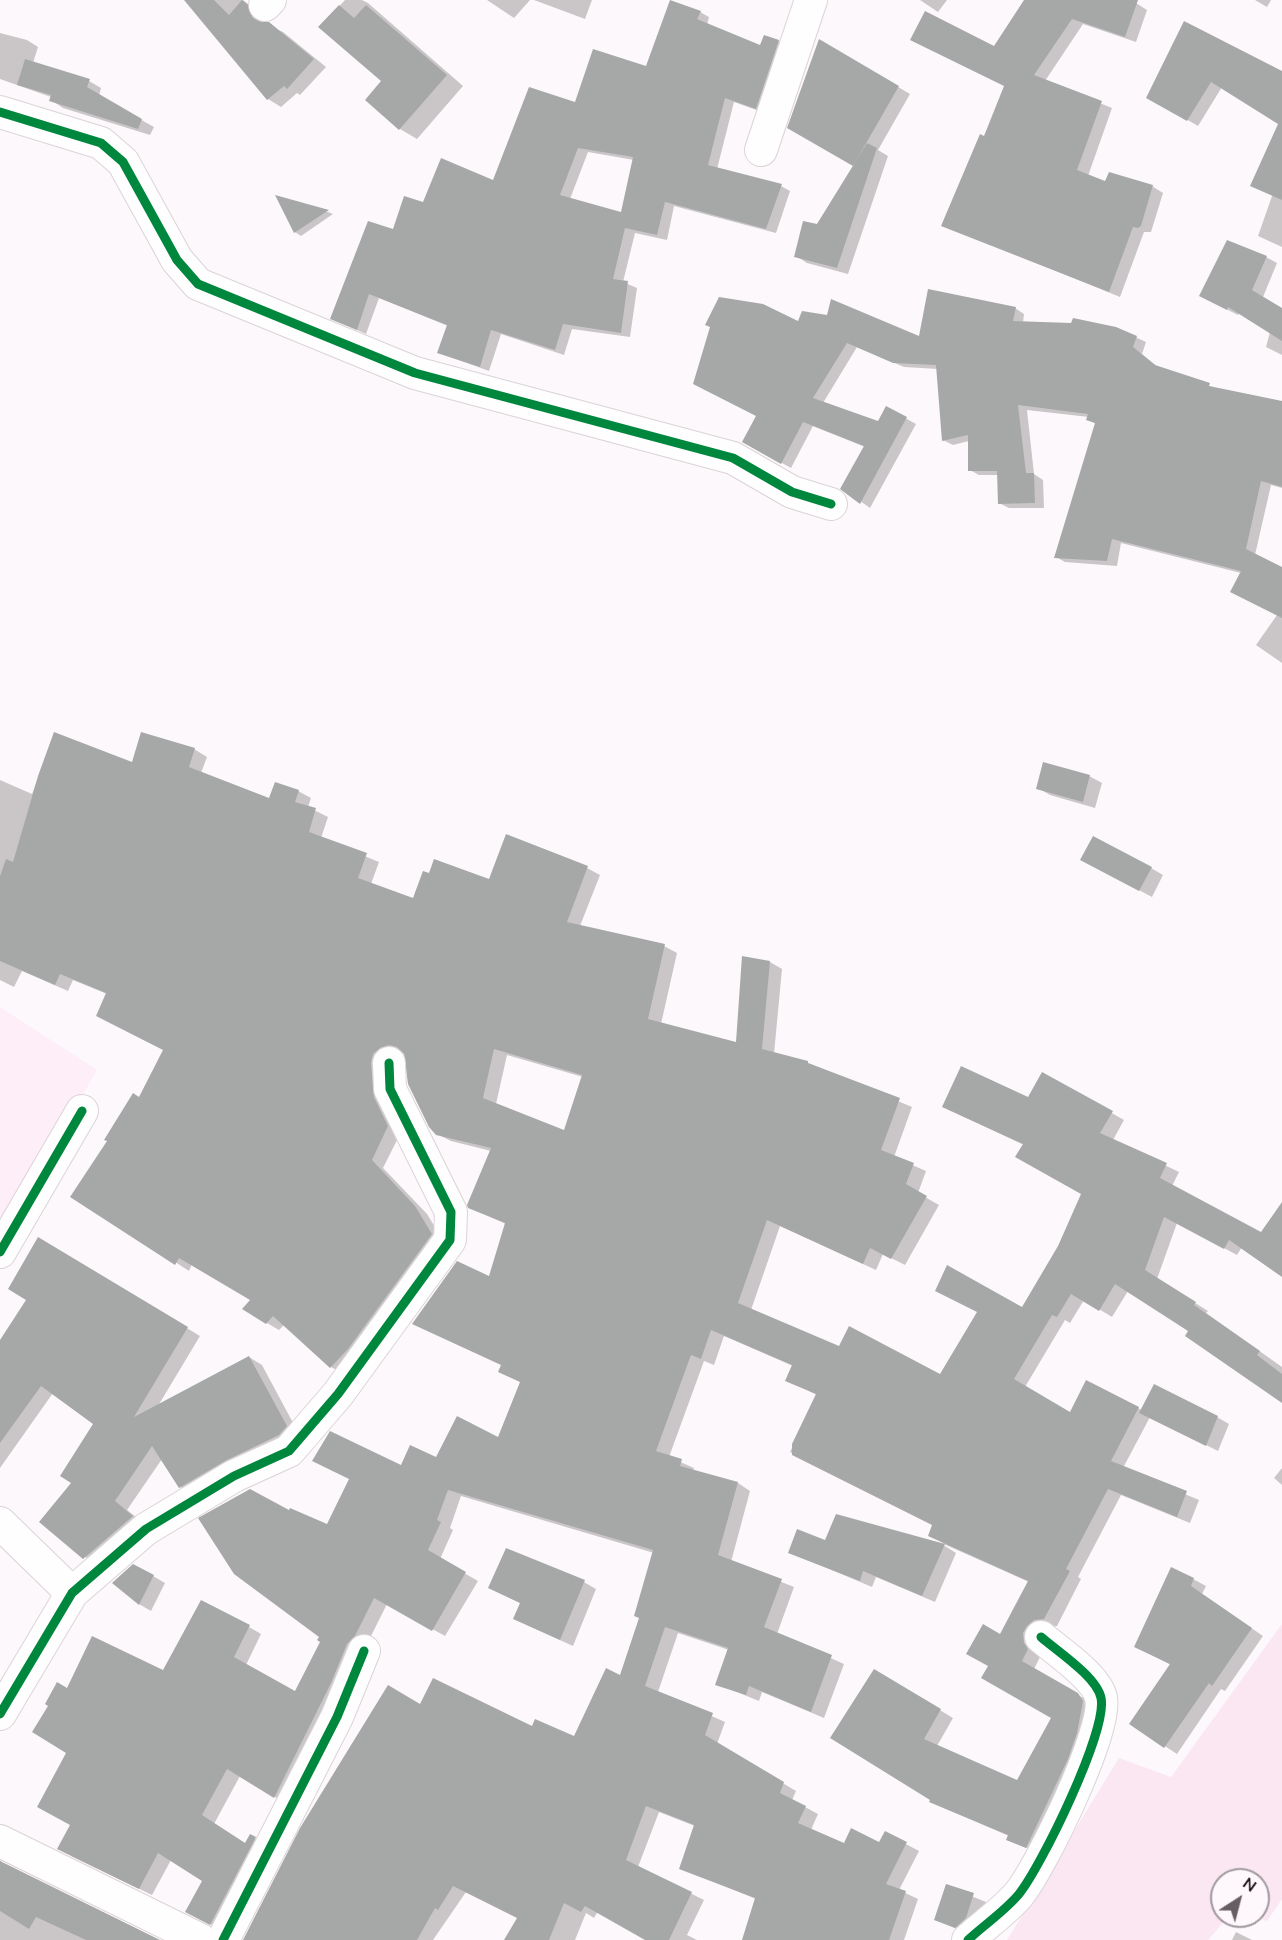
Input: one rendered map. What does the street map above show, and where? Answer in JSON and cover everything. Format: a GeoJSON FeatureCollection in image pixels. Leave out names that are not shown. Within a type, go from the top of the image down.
{"type":"FeatureCollection","features":[{"type":"Feature","properties":{"kind":"street"},"geometry":{"type":"LineString","coordinates":[[761,150],[811,0]]}},
{"type":"Feature","properties":{"kind":"street"},"geometry":{"type":"LineString","coordinates":[[0,112],[101,143],[123,162],[177,261],[198,284],[415,373],[733,458],[792,492],[831,504]]}},
{"type":"Feature","properties":{"kind":"street"},"geometry":{"type":"LineString","coordinates":[[0,1714],[72,1593],[146,1529],[234,1476],[289,1451],[338,1394],[450,1240],[452,1212],[390,1089],[389,1063]]}},
{"type":"Feature","properties":{"kind":"street"},"geometry":{"type":"LineString","coordinates":[[0,1252],[82,1111]]}},
{"type":"Feature","properties":{"kind":"street"},"geometry":{"type":"LineString","coordinates":[[0,1522],[72,1593]]}},
{"type":"Feature","properties":{"kind":"street"},"geometry":{"type":"LineString","coordinates":[[968,1940],[1019,1894],[1066,1813],[1098,1723],[1101,1698],[1094,1684],[1041,1637]]}},
{"type":"Feature","properties":{"kind":"street"},"geometry":{"type":"LineString","coordinates":[[223,1940],[338,1717],[364,1651]]}},
{"type":"Feature","properties":{"kind":"street"},"geometry":{"type":"LineString","coordinates":[[0,1841],[201,1940]]}},
{"type":"Feature","properties":{"kind":"shaded area"},"geometry":{"type":"Polygon","coordinates":[[[0,1007],[97,1070],[0,1236],[0,1007]]]}},
{"type":"Feature","properties":{"kind":"shaded area"},"geometry":{"type":"Polygon","coordinates":[[[1282,1624],[1282,1899],[1270,1917],[1270,1868],[1210,1868],[1210,1928],[1218,1928],[1208,1940],[1007,1940],[1119,1758],[1171,1777],[1282,1624]]]}},
{"type":"Feature","properties":{"kind":"building"},"geometry":{"type":"Polygon","coordinates":[[[184,0],[214,0],[229,15],[242,0],[248,5],[253,18],[261,22],[269,22],[314,59],[287,89],[284,86],[267,100],[184,0]]]}},
{"type":"Feature","properties":{"kind":"building"},"geometry":{"type":"Polygon","coordinates":[[[670,0],[701,11],[697,19],[760,45],[764,35],[779,40],[756,109],[725,98],[708,165],[782,184],[766,229],[665,202],[657,235],[625,228],[613,279],[628,281],[621,333],[563,324],[555,350],[491,330],[480,367],[437,353],[447,325],[369,294],[357,330],[330,319],[368,221],[393,229],[404,196],[423,202],[441,158],[493,180],[529,87],[575,102],[593,49],[646,66],[670,0]],[[578,148],[560,195],[621,212],[633,157],[578,148]]]}},
{"type":"Feature","properties":{"kind":"building"},"geometry":{"type":"Polygon","coordinates":[[[1024,0],[1138,0],[1125,37],[1072,19],[1034,75],[1102,101],[1077,170],[1105,181],[1109,172],[1153,185],[1141,226],[1133,227],[1109,292],[941,226],[980,134],[984,136],[1004,86],[910,40],[925,11],[994,46],[1024,0]]]}},
{"type":"Feature","properties":{"kind":"building"},"geometry":{"type":"Polygon","coordinates":[[[339,5],[354,18],[366,5],[447,75],[399,130],[365,100],[381,81],[318,27],[339,5]]]}},
{"type":"Feature","properties":{"kind":"building"},"geometry":{"type":"Polygon","coordinates":[[[1184,21],[1282,71],[1282,200],[1250,186],[1278,124],[1211,82],[1187,121],[1146,98],[1184,21]]]}},
{"type":"Feature","properties":{"kind":"building"},"geometry":{"type":"Polygon","coordinates":[[[819,39],[899,86],[853,166],[787,128],[819,39]]]}},
{"type":"Feature","properties":{"kind":"building"},"geometry":{"type":"Polygon","coordinates":[[[25,59],[90,79],[87,87],[142,119],[138,129],[49,101],[51,95],[17,85],[25,59]]]}},
{"type":"Feature","properties":{"kind":"building"},"geometry":{"type":"Polygon","coordinates":[[[867,143],[877,148],[837,268],[794,257],[803,221],[817,224],[867,143]]]}},
{"type":"Feature","properties":{"kind":"building"},"geometry":{"type":"Polygon","coordinates":[[[275,195],[329,210],[294,233],[275,195]]]}},
{"type":"Feature","properties":{"kind":"building"},"geometry":{"type":"Polygon","coordinates":[[[1227,240],[1267,256],[1252,290],[1282,308],[1282,341],[1228,307],[1227,310],[1199,296],[1227,240]]]}},
{"type":"Feature","properties":{"kind":"building"},"geometry":{"type":"Polygon","coordinates":[[[928,289],[1016,307],[1013,321],[1071,323],[1073,318],[1116,327],[1137,336],[1133,347],[1155,365],[1210,383],[1209,386],[1282,401],[1282,487],[1261,481],[1246,549],[1282,567],[1282,618],[1230,592],[1241,571],[1112,539],[1107,561],[1054,558],[1095,423],[1086,420],[1088,414],[1018,405],[1026,473],[1034,473],[1035,503],[998,504],[997,471],[968,471],[968,435],[942,441],[936,365],[893,363],[847,343],[813,398],[878,421],[886,406],[907,417],[860,504],[840,489],[864,446],[803,422],[781,464],[742,442],[756,416],[693,384],[710,327],[705,325],[719,297],[763,304],[798,321],[802,311],[827,315],[831,299],[919,336],[928,289]]]}},
{"type":"Feature","properties":{"kind":"building"},"geometry":{"type":"Polygon","coordinates":[[[54,732],[132,762],[141,732],[195,748],[189,767],[269,798],[275,782],[299,790],[295,802],[316,808],[309,832],[367,853],[358,878],[413,898],[423,871],[429,873],[434,859],[489,879],[506,834],[588,866],[567,922],[665,944],[648,1019],[736,1042],[742,956],[770,961],[762,1049],[808,1061],[808,1063],[900,1098],[881,1150],[914,1163],[906,1184],[927,1196],[891,1259],[870,1248],[863,1264],[767,1220],[738,1303],[839,1346],[849,1326],[940,1374],[977,1312],[935,1291],[947,1265],[1022,1307],[1058,1246],[1081,1194],[1015,1157],[1023,1144],[942,1107],[961,1066],[1028,1097],[1042,1072],[1113,1111],[1100,1133],[1167,1163],[1160,1178],[1261,1232],[1282,1202],[1282,1277],[1229,1240],[1224,1249],[1164,1217],[1145,1270],[1196,1302],[1194,1305],[1260,1351],[1257,1355],[1282,1374],[1282,1403],[1185,1336],[1188,1331],[1115,1284],[1099,1311],[1071,1294],[1057,1317],[1052,1315],[1014,1379],[1070,1412],[1086,1380],[1139,1407],[1111,1461],[1187,1491],[1177,1517],[1108,1489],[1066,1569],[1070,1571],[1044,1619],[1034,1620],[1023,1633],[1024,1643],[1028,1649],[1022,1661],[1078,1693],[1083,1701],[1077,1733],[1068,1759],[1026,1848],[1006,1840],[1008,1835],[929,1802],[930,1800],[830,1738],[874,1669],[941,1709],[924,1739],[1017,1780],[1051,1718],[981,1678],[988,1666],[966,1654],[983,1624],[1000,1634],[1028,1581],[928,1536],[932,1525],[792,1455],[792,1444],[816,1394],[785,1381],[792,1365],[711,1330],[701,1359],[691,1355],[656,1451],[682,1459],[680,1466],[738,1482],[718,1555],[782,1579],[764,1627],[832,1655],[811,1712],[749,1686],[746,1695],[715,1685],[728,1648],[665,1627],[645,1686],[713,1713],[705,1735],[784,1782],[780,1793],[806,1806],[798,1823],[844,1843],[851,1828],[879,1842],[885,1831],[907,1842],[886,1884],[906,1891],[889,1940],[742,1940],[755,1898],[679,1869],[694,1825],[646,1806],[626,1860],[692,1892],[669,1940],[645,1940],[585,1906],[581,1912],[564,1903],[549,1940],[504,1940],[517,1918],[453,1886],[438,1910],[435,1908],[417,1940],[243,1940],[300,1828],[388,1685],[420,1704],[433,1678],[532,1726],[535,1719],[574,1736],[606,1668],[620,1675],[639,1618],[634,1616],[653,1550],[448,1490],[437,1520],[441,1522],[428,1550],[466,1572],[432,1631],[374,1598],[355,1636],[347,1644],[331,1683],[274,1798],[227,1769],[202,1815],[245,1843],[250,1834],[256,1837],[210,1925],[185,1912],[202,1881],[158,1853],[139,1889],[57,1849],[70,1825],[37,1807],[66,1753],[32,1732],[48,1706],[45,1704],[57,1682],[67,1688],[92,1636],[163,1670],[201,1600],[250,1625],[234,1657],[295,1691],[320,1642],[317,1640],[319,1637],[234,1574],[198,1518],[250,1489],[289,1510],[290,1508],[327,1524],[349,1479],[312,1461],[330,1431],[401,1465],[410,1445],[436,1457],[457,1416],[498,1437],[520,1382],[498,1372],[501,1365],[412,1324],[457,1261],[489,1276],[505,1223],[468,1208],[467,1205],[491,1148],[436,1135],[429,1127],[408,1084],[404,1054],[397,1047],[389,1045],[380,1048],[373,1054],[371,1063],[374,1097],[388,1126],[372,1160],[415,1206],[432,1234],[348,1349],[330,1368],[273,1316],[266,1324],[242,1309],[250,1300],[179,1258],[175,1265],[70,1197],[107,1141],[104,1140],[133,1093],[139,1097],[163,1050],[96,1016],[106,993],[60,974],[55,985],[0,961],[0,876],[6,859],[13,862],[38,776],[54,732]],[[494,1049],[483,1098],[564,1130],[582,1075],[494,1049]]]}},
{"type":"Feature","properties":{"kind":"building"},"geometry":{"type":"Polygon","coordinates":[[[1043,762],[1090,775],[1083,802],[1036,789],[1043,762]]]}},
{"type":"Feature","properties":{"kind":"building"},"geometry":{"type":"Polygon","coordinates":[[[1093,836],[1152,867],[1139,891],[1080,860],[1093,836]]]}},
{"type":"Feature","properties":{"kind":"building"},"geometry":{"type":"Polygon","coordinates":[[[38,1237],[188,1327],[134,1417],[249,1356],[287,1426],[279,1435],[225,1461],[179,1488],[152,1446],[115,1501],[133,1516],[83,1559],[39,1522],[71,1483],[60,1476],[93,1424],[41,1386],[0,1443],[0,1340],[26,1300],[8,1289],[38,1237]]]}},
{"type":"Feature","properties":{"kind":"building"},"geometry":{"type":"Polygon","coordinates":[[[1154,1384],[1218,1416],[1206,1446],[1139,1413],[1154,1384]]]}},
{"type":"Feature","properties":{"kind":"building"},"geometry":{"type":"Polygon","coordinates":[[[836,1514],[945,1544],[922,1596],[863,1571],[860,1581],[788,1553],[797,1529],[825,1540],[836,1514]]]}},
{"type":"Feature","properties":{"kind":"building"},"geometry":{"type":"Polygon","coordinates":[[[506,1548],[585,1580],[560,1640],[513,1619],[520,1603],[488,1588],[506,1548]]]}},
{"type":"Feature","properties":{"kind":"building"},"geometry":{"type":"Polygon","coordinates":[[[133,1564],[154,1575],[139,1605],[112,1583],[133,1564]]]}},
{"type":"Feature","properties":{"kind":"building"},"geometry":{"type":"Polygon","coordinates":[[[1171,1567],[1194,1578],[1191,1586],[1252,1628],[1212,1686],[1209,1683],[1164,1748],[1129,1724],[1170,1664],[1134,1647],[1171,1567]]]}},
{"type":"Feature","properties":{"kind":"building"},"geometry":{"type":"Polygon","coordinates":[[[0,1861],[160,1940],[86,1940],[36,1917],[29,1929],[0,1911],[0,1861]]]}},
{"type":"Feature","properties":{"kind":"building"},"geometry":{"type":"Polygon","coordinates":[[[946,1884],[974,1893],[966,1918],[955,1928],[934,1920],[946,1884]]]}},
{"type":"Feature","properties":{"kind":"cycle path"},"geometry":{"type":"LineString","coordinates":[[0,112],[101,143],[123,162],[177,260],[198,284],[415,373],[733,458],[792,492],[831,504]]}},
{"type":"Feature","properties":{"kind":"cycle path"},"geometry":{"type":"LineString","coordinates":[[0,1714],[72,1593],[146,1529],[234,1476],[289,1451],[338,1394],[450,1240],[451,1212],[390,1089],[389,1063]]}},
{"type":"Feature","properties":{"kind":"cycle path"},"geometry":{"type":"LineString","coordinates":[[0,1252],[82,1111]]}},
{"type":"Feature","properties":{"kind":"cycle path"},"geometry":{"type":"LineString","coordinates":[[968,1940],[1001,1912],[1019,1894],[1029,1879],[1071,1798],[1084,1767],[1100,1715],[1101,1698],[1092,1682],[1076,1665],[1041,1637]]}},
{"type":"Feature","properties":{"kind":"cycle path"},"geometry":{"type":"LineString","coordinates":[[223,1940],[337,1717],[364,1651]]}}]}
